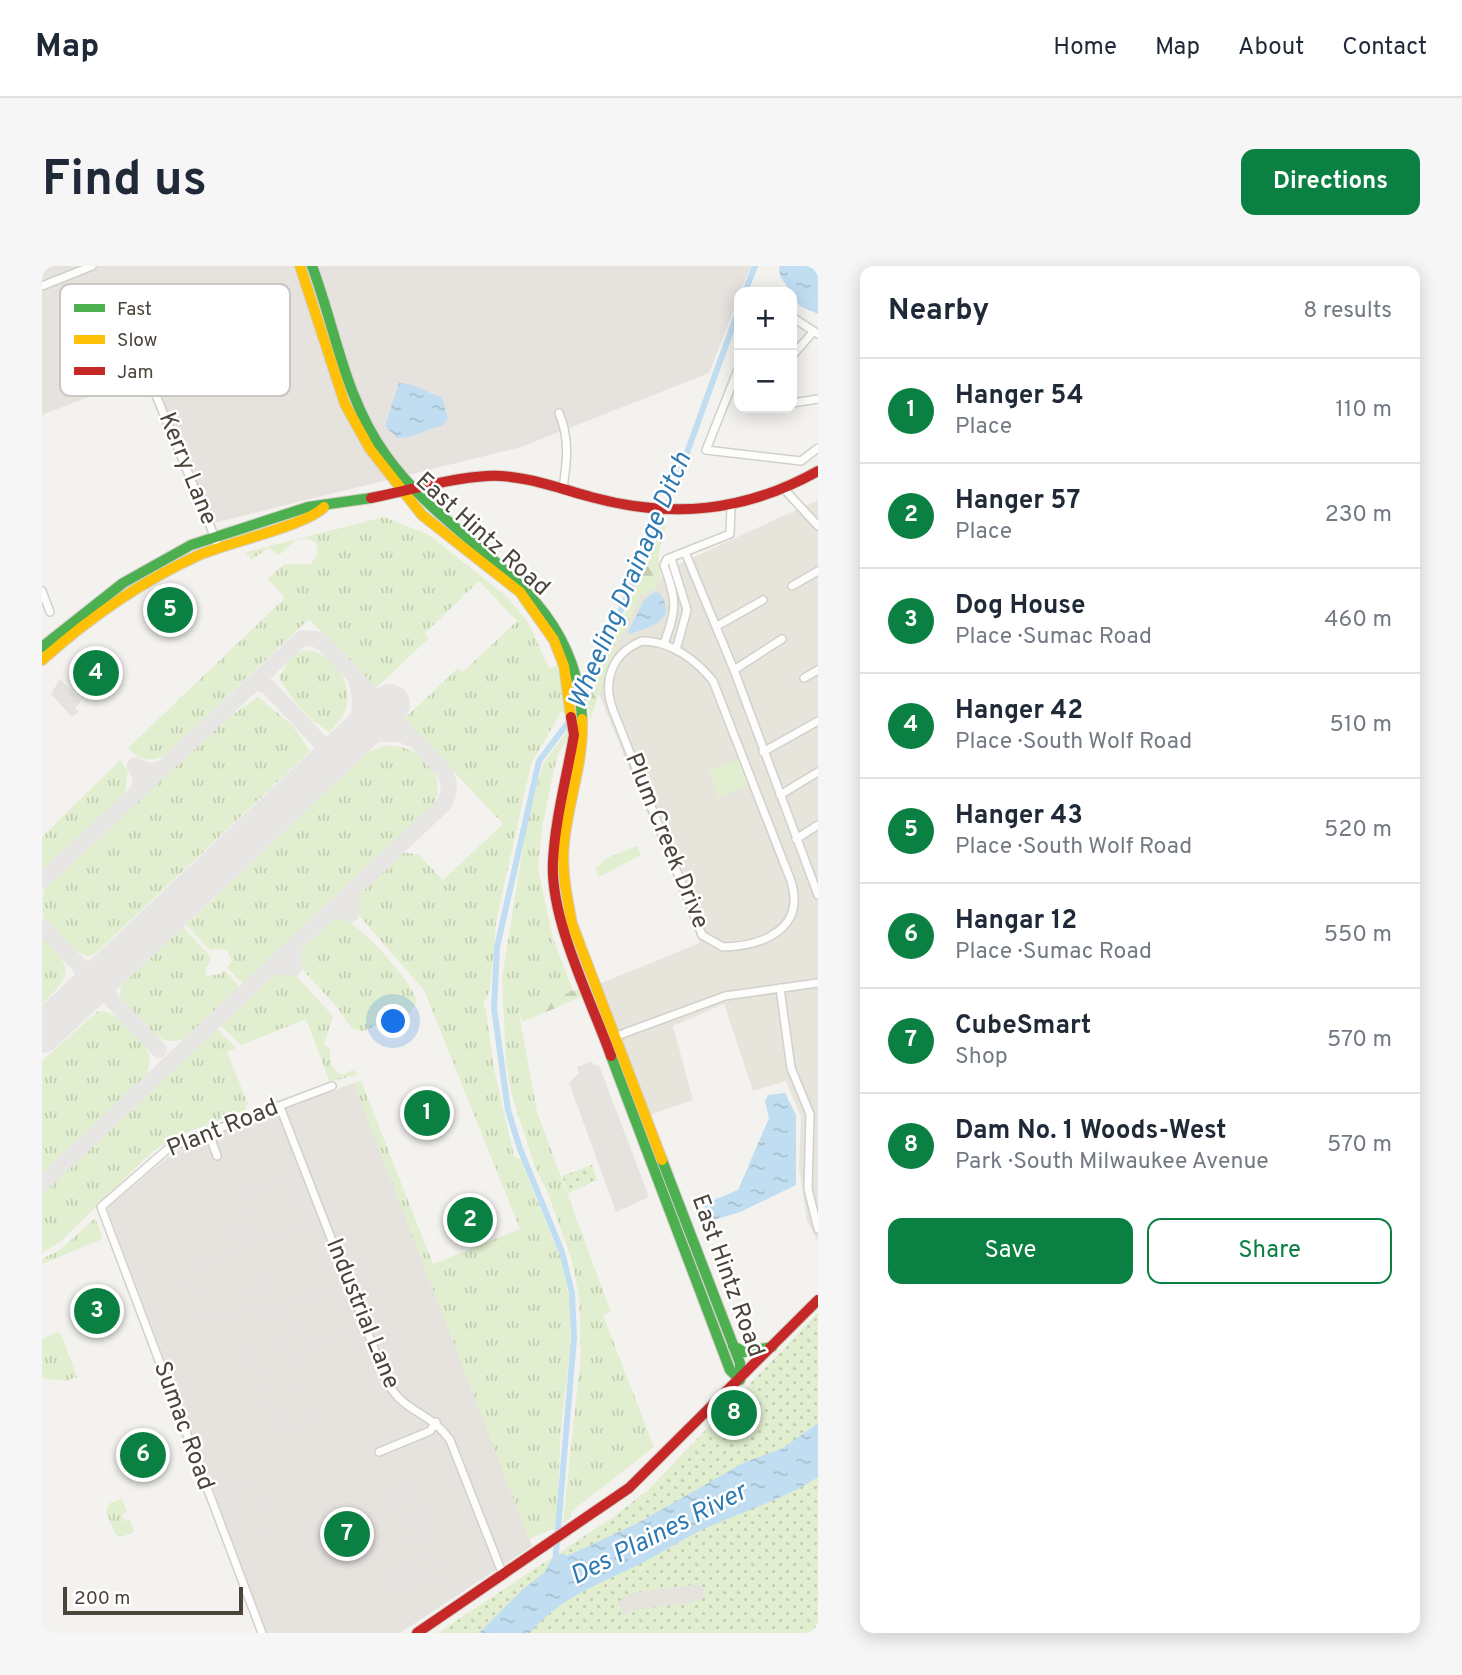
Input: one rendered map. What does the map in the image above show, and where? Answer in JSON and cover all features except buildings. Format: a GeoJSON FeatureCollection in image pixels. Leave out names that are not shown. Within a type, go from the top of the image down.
{"type":"FeatureCollection","features":[{"type":"Feature","properties":{"kind":"main road","name":"East Hintz Road"},"geometry":{"type":"LineString","coordinates":[[300,266],[331,366],[351,418],[408,491],[527,586],[561,634],[573,684],[580,736],[564,837],[565,889],[572,924],[740,1363],[740,1380]]}},
{"type":"Feature","properties":{"kind":"main road","name":"East Hintz Road"},"geometry":{"type":"LineString","coordinates":[[312,266],[350,390],[367,426],[408,491]]}},
{"type":"Feature","properties":{"kind":"main road"},"geometry":{"type":"LineString","coordinates":[[42,647],[104,596],[152,565],[216,540],[314,517],[324,507],[486,476],[563,488],[642,509],[676,511],[731,506],[784,489],[818,471]]}},
{"type":"Feature","properties":{"kind":"main road"},"geometry":{"type":"LineString","coordinates":[[42,660],[110,604],[216,540]]}},
{"type":"Feature","properties":{"kind":"main road","name":"East Hintz Road"},"geometry":{"type":"LineString","coordinates":[[580,736],[553,861],[554,886],[561,921],[711,1322],[730,1370],[740,1380]]}},
{"type":"Feature","properties":{"kind":"main road"},"geometry":{"type":"LineString","coordinates":[[416,1633],[547,1547],[629,1488],[818,1300]]}},
{"type":"Feature","properties":{"kind":"main road"},"geometry":{"type":"LineString","coordinates":[[733,1346],[744,1352],[772,1347]]}},
{"type":"Feature","properties":{"kind":"street"},"geometry":{"type":"LineString","coordinates":[[42,286],[92,266]]}},
{"type":"Feature","properties":{"kind":"street"},"geometry":{"type":"LineString","coordinates":[[797,320],[815,333],[797,351]]}},
{"type":"Feature","properties":{"kind":"street"},"geometry":{"type":"LineString","coordinates":[[734,380],[706,450],[801,461],[818,448]]}},
{"type":"Feature","properties":{"kind":"street","name":"Kerry Lane"},"geometry":{"type":"LineString","coordinates":[[156,396],[216,540]]}},
{"type":"Feature","properties":{"kind":"street"},"geometry":{"type":"LineString","coordinates":[[797,402],[818,399]]}},
{"type":"Feature","properties":{"kind":"street"},"geometry":{"type":"LineString","coordinates":[[559,413],[566,431],[567,445],[563,488]]}},
{"type":"Feature","properties":{"kind":"street"},"geometry":{"type":"LineString","coordinates":[[784,489],[818,526]]}},
{"type":"Feature","properties":{"kind":"street"},"geometry":{"type":"LineString","coordinates":[[664,644],[675,611],[675,597],[664,565],[669,558],[730,534],[731,506]]}},
{"type":"Feature","properties":{"kind":"street"},"geometry":{"type":"LineString","coordinates":[[685,552],[717,626],[818,895]]}},
{"type":"Feature","properties":{"kind":"street"},"geometry":{"type":"LineString","coordinates":[[669,558],[687,610],[676,650]]}},
{"type":"Feature","properties":{"kind":"street"},"geometry":{"type":"LineString","coordinates":[[792,586],[818,570]]}},
{"type":"Feature","properties":{"kind":"street"},"geometry":{"type":"LineString","coordinates":[[42,591],[50,612]]}},
{"type":"Feature","properties":{"kind":"street"},"geometry":{"type":"LineString","coordinates":[[717,626],[763,600]]}},
{"type":"Feature","properties":{"kind":"street"},"geometry":{"type":"LineString","coordinates":[[734,670],[782,639]]}},
{"type":"Feature","properties":{"kind":"street","name":"Plum Creek Drive"},"geometry":{"type":"LineString","coordinates":[[642,641],[664,644],[697,664],[713,681],[794,893],[790,920],[779,931],[738,947],[723,947],[711,943],[696,924],[606,692],[615,663],[631,645],[642,641]]}},
{"type":"Feature","properties":{"kind":"street"},"geometry":{"type":"LineString","coordinates":[[804,678],[818,670]]}},
{"type":"Feature","properties":{"kind":"street"},"geometry":{"type":"LineString","coordinates":[[763,752],[818,721]]}},
{"type":"Feature","properties":{"kind":"street"},"geometry":{"type":"LineString","coordinates":[[780,795],[818,772]]}},
{"type":"Feature","properties":{"kind":"street"},"geometry":{"type":"LineString","coordinates":[[796,839],[818,825]]}},
{"type":"Feature","properties":{"kind":"street"},"geometry":{"type":"LineString","coordinates":[[614,1037],[724,996],[818,983]]}},
{"type":"Feature","properties":{"kind":"street"},"geometry":{"type":"LineString","coordinates":[[780,988],[791,1068],[810,1114],[808,1189],[818,1229]]}},
{"type":"Feature","properties":{"kind":"street","name":"Plant Road"},"geometry":{"type":"LineString","coordinates":[[106,1218],[101,1207],[156,1156],[208,1131],[332,1086]]}},
{"type":"Feature","properties":{"kind":"street","name":"Industrial Lane"},"geometry":{"type":"LineString","coordinates":[[280,1107],[387,1382],[404,1406],[436,1422]]}},
{"type":"Feature","properties":{"kind":"street"},"geometry":{"type":"LineString","coordinates":[[208,1131],[217,1156]]}},
{"type":"Feature","properties":{"kind":"street","name":"Sumac Road"},"geometry":{"type":"LineString","coordinates":[[106,1218],[262,1633]]}},
{"type":"Feature","properties":{"kind":"street"},"geometry":{"type":"LineString","coordinates":[[379,1452],[430,1431],[436,1422],[450,1440],[503,1575]]}},
{"type":"Feature","properties":{"kind":"shaded area"},"geometry":{"type":"Polygon","coordinates":[[[42,266],[751,266],[743,287],[734,287],[734,309],[709,373],[521,447],[209,524],[159,396],[290,396],[290,284],[60,284],[60,396],[91,396],[42,415],[42,266]]]}},
{"type":"Feature","properties":{"kind":"shaded area"},"geometry":{"type":"Polygon","coordinates":[[[818,500],[818,1242],[807,1221],[799,1167],[801,1117],[786,1081],[753,1091],[724,1004],[673,1026],[693,1100],[649,1115],[599,984],[700,943],[599,694],[610,660],[640,596],[655,588],[666,570],[818,500]]]}},
{"type":"Feature","properties":{"kind":"shaded area"},"geometry":{"type":"Polygon","coordinates":[[[60,679],[81,702],[75,708],[79,711],[72,717],[51,694],[60,679]]]}},
{"type":"Feature","properties":{"kind":"shaded area"},"geometry":{"type":"Polygon","coordinates":[[[592,1061],[594,1066],[599,1065],[649,1197],[616,1212],[569,1083],[579,1073],[577,1067],[592,1061]]]}},
{"type":"Feature","properties":{"kind":"shaded area"},"geometry":{"type":"Polygon","coordinates":[[[354,1083],[532,1546],[400,1633],[267,1633],[107,1208],[168,1157],[186,1146],[354,1083]]]}},
{"type":"Feature","properties":{"kind":"shaded area"},"geometry":{"type":"Polygon","coordinates":[[[289,1177],[296,1197],[300,1196],[308,1218],[305,1220],[307,1225],[267,1240],[265,1234],[259,1236],[246,1201],[252,1199],[249,1192],[289,1177]]]}},
{"type":"Feature","properties":{"kind":"shaded area"},"geometry":{"type":"Polygon","coordinates":[[[246,1229],[277,1309],[275,1316],[249,1309],[221,1238],[246,1229]]]}},
{"type":"Feature","properties":{"kind":"shaded area"},"geometry":{"type":"Polygon","coordinates":[[[221,1256],[242,1307],[206,1320],[184,1270],[221,1256]]]}},
{"type":"Feature","properties":{"kind":"shaded area"},"geometry":{"type":"Polygon","coordinates":[[[334,1287],[346,1317],[340,1320],[349,1329],[305,1346],[297,1336],[291,1319],[291,1303],[334,1287]]]}},
{"type":"Feature","properties":{"kind":"shaded area"},"geometry":{"type":"Polygon","coordinates":[[[280,1330],[314,1419],[283,1433],[248,1342],[280,1330]]]}},
{"type":"Feature","properties":{"kind":"shaded area"},"geometry":{"type":"Polygon","coordinates":[[[252,1481],[270,1525],[241,1540],[223,1492],[252,1481]]]}},
{"type":"Feature","properties":{"kind":"shaded area"},"geometry":{"type":"Polygon","coordinates":[[[409,1484],[450,1590],[434,1598],[424,1574],[396,1591],[390,1577],[424,1554],[417,1540],[413,1541],[392,1491],[409,1484]]]}},
{"type":"Feature","properties":{"kind":"shaded area"},"geometry":{"type":"Polygon","coordinates":[[[698,1584],[705,1590],[703,1598],[690,1603],[633,1610],[624,1615],[618,1602],[627,1595],[644,1591],[698,1584]]]}},
{"type":"Feature","properties":{"kind":"green space"},"geometry":{"type":"Polygon","coordinates":[[[384,517],[429,535],[504,594],[528,622],[549,668],[557,666],[568,712],[561,712],[531,764],[496,922],[490,990],[483,1005],[514,1156],[520,1159],[560,1256],[570,1301],[570,1351],[561,1429],[556,1528],[529,1539],[354,1084],[333,1089],[361,1081],[433,1264],[520,1229],[424,990],[356,912],[355,904],[364,887],[403,852],[419,855],[443,880],[503,824],[404,719],[458,668],[463,672],[517,621],[479,581],[425,633],[429,638],[375,689],[309,619],[164,756],[144,759],[128,748],[285,598],[268,579],[284,564],[311,564],[318,553],[316,543],[306,538],[296,540],[279,555],[268,548],[251,560],[246,552],[384,517]]]}},
{"type":"Feature","properties":{"kind":"green space"},"geometry":{"type":"Polygon","coordinates":[[[666,524],[658,556],[661,577],[655,588],[640,596],[610,660],[590,721],[588,703],[595,683],[663,525],[666,524]]]}},
{"type":"Feature","properties":{"kind":"green space"},"geometry":{"type":"Polygon","coordinates":[[[304,650],[314,651],[330,660],[346,685],[346,708],[330,732],[300,708],[279,677],[291,658],[304,650]]]}},
{"type":"Feature","properties":{"kind":"green space"},"geometry":{"type":"Polygon","coordinates":[[[258,697],[292,725],[310,751],[96,953],[84,955],[70,946],[43,915],[46,887],[213,728],[258,697]]]}},
{"type":"Feature","properties":{"kind":"green space"},"geometry":{"type":"Polygon","coordinates":[[[569,728],[568,739],[558,754],[554,769],[542,828],[538,869],[553,938],[573,991],[519,1013],[537,1112],[611,1312],[603,1315],[654,1447],[572,1511],[570,1518],[563,1523],[581,1353],[579,1297],[572,1261],[548,1193],[535,1167],[512,1096],[506,1063],[502,978],[527,823],[543,764],[569,728]]]}},
{"type":"Feature","properties":{"kind":"green space"},"geometry":{"type":"Polygon","coordinates":[[[384,746],[408,749],[427,762],[434,771],[437,782],[433,805],[243,984],[227,967],[232,961],[227,950],[215,948],[211,951],[186,925],[368,752],[384,746]]]}},
{"type":"Feature","properties":{"kind":"green space"},"geometry":{"type":"Polygon","coordinates":[[[740,759],[750,785],[718,797],[709,771],[740,759]]]}},
{"type":"Feature","properties":{"kind":"green space"},"geometry":{"type":"Polygon","coordinates":[[[120,760],[128,771],[125,793],[42,872],[42,837],[120,760]]]}},
{"type":"Feature","properties":{"kind":"green space"},"geometry":{"type":"Polygon","coordinates":[[[637,846],[641,855],[599,877],[595,869],[607,858],[637,846]]]}},
{"type":"Feature","properties":{"kind":"green space"},"geometry":{"type":"Polygon","coordinates":[[[336,917],[356,927],[394,965],[417,1000],[411,1012],[363,1031],[352,1029],[338,1008],[300,967],[298,953],[336,917]]]}},
{"type":"Feature","properties":{"kind":"green space"},"geometry":{"type":"Polygon","coordinates":[[[183,927],[211,957],[205,973],[207,976],[220,974],[224,970],[240,987],[191,1034],[179,1040],[168,1041],[160,1038],[140,1020],[122,1000],[120,992],[122,985],[183,927]]]}},
{"type":"Feature","properties":{"kind":"green space"},"geometry":{"type":"Polygon","coordinates":[[[42,936],[64,963],[66,970],[60,984],[42,1004],[42,936]]]}},
{"type":"Feature","properties":{"kind":"green space"},"geometry":{"type":"Polygon","coordinates":[[[284,969],[298,978],[333,1016],[324,1045],[330,1049],[333,1067],[341,1075],[353,1070],[358,1074],[330,1082],[306,1019],[241,1045],[220,1025],[277,971],[284,969]]]}},
{"type":"Feature","properties":{"kind":"green space"},"geometry":{"type":"Polygon","coordinates":[[[578,989],[581,997],[523,1022],[519,1013],[578,989]]]}},
{"type":"Feature","properties":{"kind":"green space"},"geometry":{"type":"Polygon","coordinates":[[[98,1011],[113,1014],[128,1024],[140,1038],[149,1055],[147,1074],[42,1175],[42,1061],[98,1011]]]}},
{"type":"Feature","properties":{"kind":"green space"},"geometry":{"type":"Polygon","coordinates":[[[216,1028],[236,1048],[227,1052],[248,1104],[245,1105],[247,1109],[175,1137],[152,1152],[60,1242],[42,1253],[42,1193],[216,1028]]]}},
{"type":"Feature","properties":{"kind":"green space"},"geometry":{"type":"Polygon","coordinates":[[[592,1165],[597,1180],[568,1193],[562,1176],[592,1165]]]}},
{"type":"Feature","properties":{"kind":"green space"},"geometry":{"type":"Polygon","coordinates":[[[95,1218],[102,1235],[100,1240],[42,1264],[42,1259],[60,1250],[95,1218]]]}},
{"type":"Feature","properties":{"kind":"green space"},"geometry":{"type":"Polygon","coordinates":[[[818,1313],[818,1633],[438,1633],[613,1517],[647,1491],[818,1313]]]}},
{"type":"Feature","properties":{"kind":"green space"},"geometry":{"type":"Polygon","coordinates":[[[58,1332],[77,1377],[66,1381],[42,1378],[42,1339],[58,1332]]]}},
{"type":"Feature","properties":{"kind":"green space"},"geometry":{"type":"Polygon","coordinates":[[[122,1499],[127,1512],[122,1514],[124,1521],[130,1520],[134,1532],[121,1537],[115,1534],[106,1511],[110,1503],[122,1499]]]}},
{"type":"Feature","properties":{"kind":"water"},"geometry":{"type":"Polygon","coordinates":[[[779,266],[818,266],[818,314],[800,306],[797,302],[797,287],[787,287],[780,276],[779,266]]]}},
{"type":"Feature","properties":{"kind":"water"},"geometry":{"type":"Polygon","coordinates":[[[399,383],[442,397],[448,419],[442,426],[409,437],[397,438],[385,426],[399,383]]]}},
{"type":"Feature","properties":{"kind":"water"},"geometry":{"type":"Polygon","coordinates":[[[655,592],[660,593],[665,602],[664,616],[660,621],[631,634],[628,632],[644,600],[655,592]]]}},
{"type":"Feature","properties":{"kind":"water"},"geometry":{"type":"Polygon","coordinates":[[[785,1093],[796,1115],[796,1185],[740,1212],[710,1221],[704,1204],[738,1190],[769,1118],[765,1101],[768,1095],[785,1093]]]}},
{"type":"Feature","properties":{"kind":"water","name":"Des Plaines River"},"geometry":{"type":"Polygon","coordinates":[[[818,1423],[818,1477],[781,1497],[705,1528],[580,1593],[554,1610],[530,1633],[479,1633],[522,1590],[544,1573],[551,1560],[563,1553],[567,1556],[638,1523],[745,1462],[783,1448],[818,1423]]]}},
{"type":"Feature","properties":{"kind":"waterway","name":"Wheeling Drainage Ditch"},"geometry":{"type":"LineString","coordinates":[[747,287],[755,266]]}},
{"type":"Feature","properties":{"kind":"waterway","name":"Wheeling Drainage Ditch"},"geometry":{"type":"LineString","coordinates":[[555,1565],[574,1338],[572,1293],[562,1252],[520,1149],[508,1110],[494,1008],[497,947],[539,761],[576,712],[672,494],[734,323]]}},
{"type":"Feature","properties":{"kind":"taxiway"},"geometry":{"type":"LineString","coordinates":[[42,881],[302,638],[316,639],[325,645],[442,769],[448,782],[449,792],[443,805],[42,1184]]}},
{"type":"Feature","properties":{"kind":"taxiway"},"geometry":{"type":"LineString","coordinates":[[356,680],[360,697],[358,734],[400,734],[414,740]]}},
{"type":"Feature","properties":{"kind":"taxiway"},"geometry":{"type":"LineString","coordinates":[[249,685],[256,683],[267,686],[323,745],[325,760],[320,770]]}},
{"type":"Feature","properties":{"kind":"taxiway"},"geometry":{"type":"LineString","coordinates":[[138,791],[141,779],[135,765],[147,771],[161,769]]}},
{"type":"Feature","properties":{"kind":"taxiway"},"geometry":{"type":"LineString","coordinates":[[330,912],[344,911],[351,914],[351,893]]}},
{"type":"Feature","properties":{"kind":"taxiway"},"geometry":{"type":"LineString","coordinates":[[42,926],[159,1050]]}},
{"type":"Feature","properties":{"kind":"taxiway"},"geometry":{"type":"LineString","coordinates":[[273,966],[294,968],[293,947]]}},
{"type":"Feature","properties":{"kind":"taxiway"},"geometry":{"type":"LineString","coordinates":[[115,964],[108,975],[108,996],[89,995],[77,1000],[84,979],[81,968],[101,970],[115,964]]}},
{"type":"Feature","properties":{"kind":"runway"},"geometry":{"type":"LineString","coordinates":[[42,1033],[390,704]]}},
{"type":"Feature","properties":{"kind":"traffic: fast"},"geometry":{"type":"LineString","coordinates":[[312,266],[350,386],[371,432],[412,487],[535,601],[558,634],[575,673],[582,719]]}},
{"type":"Feature","properties":{"kind":"traffic: fast"},"geometry":{"type":"LineString","coordinates":[[42,647],[123,583],[191,545],[308,507],[371,498]]}},
{"type":"Feature","properties":{"kind":"traffic: fast"},"geometry":{"type":"LineString","coordinates":[[611,1056],[730,1370],[740,1380]]}},
{"type":"Feature","properties":{"kind":"traffic: fast"},"geometry":{"type":"LineString","coordinates":[[662,1160],[740,1363],[740,1380]]}},
{"type":"Feature","properties":{"kind":"traffic: fast"},"geometry":{"type":"LineString","coordinates":[[733,1346],[744,1352],[772,1347]]}},
{"type":"Feature","properties":{"kind":"traffic: slow"},"geometry":{"type":"LineString","coordinates":[[300,266],[345,404],[370,449],[422,515],[520,592],[554,640],[564,666],[571,717]]}},
{"type":"Feature","properties":{"kind":"traffic: slow"},"geometry":{"type":"LineString","coordinates":[[42,660],[97,615],[156,577],[199,555],[301,521],[324,507]]}},
{"type":"Feature","properties":{"kind":"traffic: slow"},"geometry":{"type":"LineString","coordinates":[[582,719],[581,750],[563,853],[568,904],[572,924],[662,1160]]}},
{"type":"Feature","properties":{"kind":"traffic: jam"},"geometry":{"type":"LineString","coordinates":[[371,498],[458,479],[500,476],[539,482],[621,504],[650,508],[708,508],[763,495],[818,471]]}},
{"type":"Feature","properties":{"kind":"traffic: jam"},"geometry":{"type":"LineString","coordinates":[[571,717],[574,735],[556,830],[554,885],[573,960],[611,1056]]}},
{"type":"Feature","properties":{"kind":"traffic: jam"},"geometry":{"type":"LineString","coordinates":[[417,1633],[629,1488],[818,1300]]}},
{"type":"Feature","properties":{"kind":"place","name":"Hanger 43"},"geometry":{"type":"Point","coordinates":[170,610]}},
{"type":"Feature","properties":{"kind":"place","name":"Hanger 42"},"geometry":{"type":"Point","coordinates":[96,673]}},
{"type":"Feature","properties":{"kind":"place","name":"Hanger 54"},"geometry":{"type":"Point","coordinates":[427,1113]}},
{"type":"Feature","properties":{"kind":"place","name":"Hanger 57"},"geometry":{"type":"Point","coordinates":[470,1220]}},
{"type":"Feature","properties":{"kind":"place","name":"Dog House"},"geometry":{"type":"Point","coordinates":[97,1311]}},
{"type":"Feature","properties":{"kind":"place","name":"Dam No. 1 Woods-West"},"geometry":{"type":"Point","coordinates":[734,1413]}},
{"type":"Feature","properties":{"kind":"place","name":"Hangar 12"},"geometry":{"type":"Point","coordinates":[143,1455]}},
{"type":"Feature","properties":{"kind":"place","name":"CubeSmart"},"geometry":{"type":"Point","coordinates":[347,1534]}}]}
